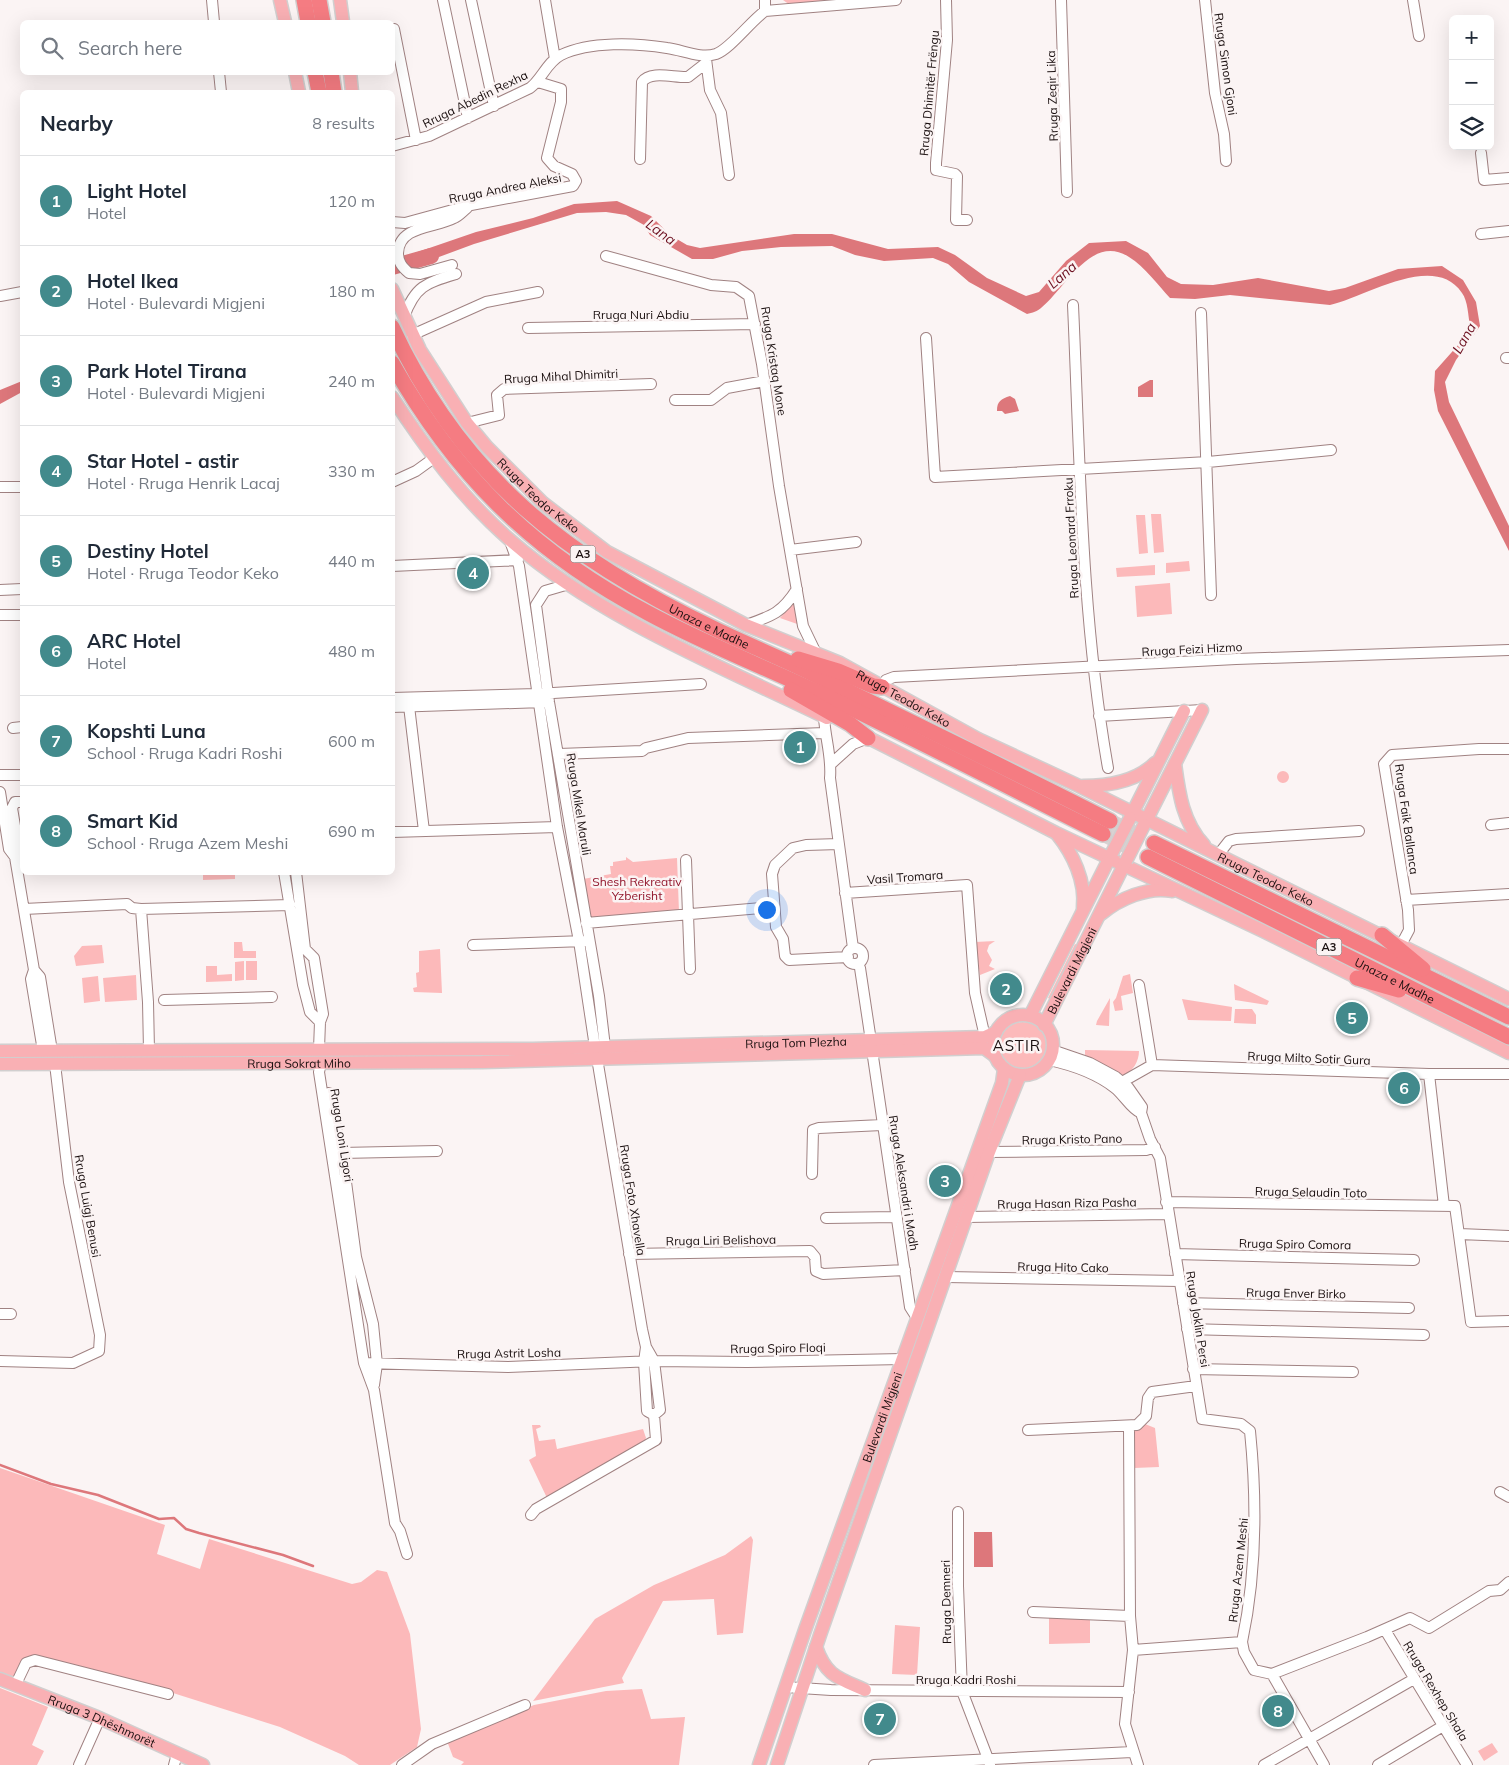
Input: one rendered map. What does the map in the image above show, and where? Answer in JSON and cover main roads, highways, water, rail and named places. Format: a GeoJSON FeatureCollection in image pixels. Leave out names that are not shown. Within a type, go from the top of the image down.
{"type":"FeatureCollection","features":[{"type":"Feature","properties":{"kind":"highway"},"geometry":{"type":"LineString","coordinates":[[304,0],[308,20]]}},
{"type":"Feature","properties":{"kind":"highway"},"geometry":{"type":"LineString","coordinates":[[319,0],[323,20]]}},
{"type":"Feature","properties":{"kind":"highway"},"geometry":{"type":"LineString","coordinates":[[316,75],[319,90]]}},
{"type":"Feature","properties":{"kind":"highway"},"geometry":{"type":"LineString","coordinates":[[331,75],[334,90]]}},
{"type":"Feature","properties":{"kind":"highway","name":"Unaza e Madhe"},"geometry":{"type":"LineString","coordinates":[[395,333],[418,377],[458,439],[504,489],[554,534],[596,563],[712,635]]}},
{"type":"Feature","properties":{"kind":"highway","name":"Unaza e Madhe"},"geometry":{"type":"LineString","coordinates":[[395,368],[446,448],[486,494],[520,525],[572,567],[647,613],[712,635],[812,673],[1107,828]]}},
{"type":"Feature","properties":{"kind":"highway"},"geometry":{"type":"LineString","coordinates":[[868,738],[850,724],[817,704],[719,652],[712,635],[730,629],[799,659],[838,671],[873,686],[882,687]]}},
{"type":"Feature","properties":{"kind":"highway","name":"Unaza e Madhe"},"geometry":{"type":"LineString","coordinates":[[1509,1017],[1151,850],[1509,1037]]}},
{"type":"Feature","properties":{"kind":"highway"},"geometry":{"type":"LineString","coordinates":[[1382,936],[1437,982]]}},
{"type":"Feature","properties":{"kind":"highway"},"geometry":{"type":"LineString","coordinates":[[1357,978],[1430,997]]}},
{"type":"Feature","properties":{"kind":"main road"},"geometry":{"type":"LineString","coordinates":[[280,0],[285,20]]}},
{"type":"Feature","properties":{"kind":"main road"},"geometry":{"type":"LineString","coordinates":[[340,0],[343,20]]}},
{"type":"Feature","properties":{"kind":"main road"},"geometry":{"type":"LineString","coordinates":[[295,75],[298,90]]}},
{"type":"Feature","properties":{"kind":"main road"},"geometry":{"type":"LineString","coordinates":[[350,75],[352,90]]}},
{"type":"Feature","properties":{"kind":"main road","name":"Rruga Teodor Keko"},"geometry":{"type":"LineString","coordinates":[[395,296],[412,335],[468,423],[522,483],[571,527],[607,552],[746,624],[815,651],[978,739],[1080,786],[1131,815],[1214,852],[1509,998]]}},
{"type":"Feature","properties":{"kind":"main road"},"geometry":{"type":"LineString","coordinates":[[395,401],[434,458],[510,540],[568,584],[606,608],[678,646],[868,738],[1056,833],[1111,856],[1509,1054]]}},
{"type":"Feature","properties":{"kind":"main road","name":"Bulevardi Migjeni"},"geometry":{"type":"LineString","coordinates":[[1044,1025],[1202,710]]}},
{"type":"Feature","properties":{"kind":"main road","name":"Bulevardi Migjeni"},"geometry":{"type":"LineString","coordinates":[[1030,1016],[1184,711]]}},
{"type":"Feature","properties":{"kind":"main road"},"geometry":{"type":"LineString","coordinates":[[1080,786],[1107,785],[1133,778],[1146,772],[1160,758]]}},
{"type":"Feature","properties":{"kind":"main road"},"geometry":{"type":"LineString","coordinates":[[1175,764],[1181,801],[1188,823],[1194,834],[1214,852]]}},
{"type":"Feature","properties":{"kind":"main road"},"geometry":{"type":"LineString","coordinates":[[1056,833],[1068,849],[1079,873],[1084,905],[1081,915]]}},
{"type":"Feature","properties":{"kind":"main road"},"geometry":{"type":"LineString","coordinates":[[1099,916],[1120,902],[1139,894],[1167,890],[1184,893]]}},
{"type":"Feature","properties":{"kind":"main road","name":"Bulevardi Migjeni"},"geometry":{"type":"LineString","coordinates":[[777,1765],[816,1646],[990,1152],[1020,1075],[1034,1073],[1050,1055],[1050,1032],[1044,1025],[1030,1016],[1010,1018],[991,1034]]}},
{"type":"Feature","properties":{"kind":"main road"},"geometry":{"type":"LineString","coordinates":[[991,1034],[995,1056],[1004,1069],[1020,1075]]}},
{"type":"Feature","properties":{"kind":"main road","name":"Rruga Tom Plezha"},"geometry":{"type":"LineString","coordinates":[[871,1046],[991,1034]]}},
{"type":"Feature","properties":{"kind":"main road","name":"Rruga Tom Plezha"},"geometry":{"type":"LineString","coordinates":[[600,1052],[871,1046],[984,1048],[995,1056]]}},
{"type":"Feature","properties":{"kind":"main road"},"geometry":{"type":"LineString","coordinates":[[320,1049],[321,1063]]}},
{"type":"Feature","properties":{"kind":"main road","name":"Rruga Sokrat Miho"},"geometry":{"type":"LineString","coordinates":[[0,1064],[50,1055],[149,1050],[320,1049],[600,1052]]}},
{"type":"Feature","properties":{"kind":"main road","name":"Rruga Sokrat Miho"},"geometry":{"type":"LineString","coordinates":[[0,1051],[50,1055],[321,1063],[492,1062],[600,1052]]}},
{"type":"Feature","properties":{"kind":"main road","name":"Bulevardi Migjeni"},"geometry":{"type":"LineString","coordinates":[[759,1765],[1002,1083],[1004,1069]]}},
{"type":"Feature","properties":{"kind":"main road"},"geometry":{"type":"LineString","coordinates":[[816,1646],[821,1661],[832,1675],[865,1690]]}},
{"type":"Feature","properties":{"kind":"main road","name":"Rruga 3 Dhëshmorët"},"geometry":{"type":"LineString","coordinates":[[0,1679],[100,1718],[175,1759],[203,1765]]}},
{"type":"Feature","properties":{"kind":"water"},"geometry":{"type":"Polygon","coordinates":[[[617,201],[651,216],[670,235],[687,245],[700,248],[794,234],[832,234],[888,249],[938,247],[955,255],[987,278],[1026,296],[1039,292],[1066,261],[1089,243],[1126,241],[1148,253],[1167,277],[1181,284],[1213,285],[1258,278],[1329,291],[1345,288],[1398,269],[1442,266],[1463,280],[1476,302],[1480,326],[1456,360],[1445,382],[1449,402],[1509,526],[1509,551],[1438,411],[1434,390],[1435,371],[1459,344],[1470,326],[1464,296],[1450,281],[1434,276],[1417,276],[1379,287],[1330,305],[1230,295],[1195,299],[1170,298],[1135,261],[1115,252],[1103,252],[1080,266],[1040,309],[1027,314],[969,282],[948,264],[933,258],[884,261],[855,255],[832,246],[781,247],[742,251],[713,259],[692,259],[650,235],[644,225],[626,215],[606,212],[577,213],[474,244],[412,267],[409,255],[476,232],[533,218],[574,204],[617,201]]]}},
{"type":"Feature","properties":{"kind":"water"},"geometry":{"type":"Polygon","coordinates":[[[1153,380],[1153,397],[1138,397],[1138,387],[1153,380]]]}},
{"type":"Feature","properties":{"kind":"water"},"geometry":{"type":"Polygon","coordinates":[[[20,382],[20,393],[0,404],[0,390],[20,382]]]}},
{"type":"Feature","properties":{"kind":"water"},"geometry":{"type":"Polygon","coordinates":[[[1010,396],[1015,399],[1019,411],[1005,414],[1002,411],[997,411],[1000,401],[1010,396]]]}},
{"type":"Feature","properties":{"kind":"water"},"geometry":{"type":"Polygon","coordinates":[[[974,1532],[992,1532],[993,1567],[974,1567],[974,1532]]]}},
{"type":"Feature","properties":{"kind":"waterway","name":"Lana"},"geometry":{"type":"LineString","coordinates":[[395,266],[431,256]]}},
{"type":"Feature","properties":{"kind":"waterway"},"geometry":{"type":"LineString","coordinates":[[0,1465],[51,1484],[98,1495],[159,1519],[174,1518],[186,1529],[283,1555],[313,1566]]}},
{"type":"Feature","properties":{"kind":"tunnel"},"geometry":{"type":"LineString","coordinates":[[1110,821],[1154,843]]}},
{"type":"Feature","properties":{"kind":"tunnel"},"geometry":{"type":"LineString","coordinates":[[1103,834],[1148,857]]}},
{"type":"Feature","properties":{"kind":"place","name":"Star Hotel - astir"},"geometry":{"type":"Point","coordinates":[473,573]}},
{"type":"Feature","properties":{"kind":"place","name":"Light Hotel"},"geometry":{"type":"Point","coordinates":[800,747]}},
{"type":"Feature","properties":{"kind":"place","name":"Hotel Ikea"},"geometry":{"type":"Point","coordinates":[1006,989]}},
{"type":"Feature","properties":{"kind":"place","name":"Destiny Hotel"},"geometry":{"type":"Point","coordinates":[1352,1018]}},
{"type":"Feature","properties":{"kind":"place","name":"ARC Hotel"},"geometry":{"type":"Point","coordinates":[1404,1088]}},
{"type":"Feature","properties":{"kind":"place","name":"Park Hotel Tirana"},"geometry":{"type":"Point","coordinates":[945,1181]}},
{"type":"Feature","properties":{"kind":"place","name":"Smart Kid"},"geometry":{"type":"Point","coordinates":[1278,1711]}},
{"type":"Feature","properties":{"kind":"place","name":"Kopshti Luna"},"geometry":{"type":"Point","coordinates":[880,1719]}},
{"type":"Feature","properties":{"kind":"district","name":"ASTIR"},"geometry":{"type":"Point","coordinates":[1017,1045]}},
{"type":"Feature","properties":{"kind":"park label","name":"Shesh Rekreativ Yzberisht"},"geometry":{"type":"Point","coordinates":[637,888]}}]}
